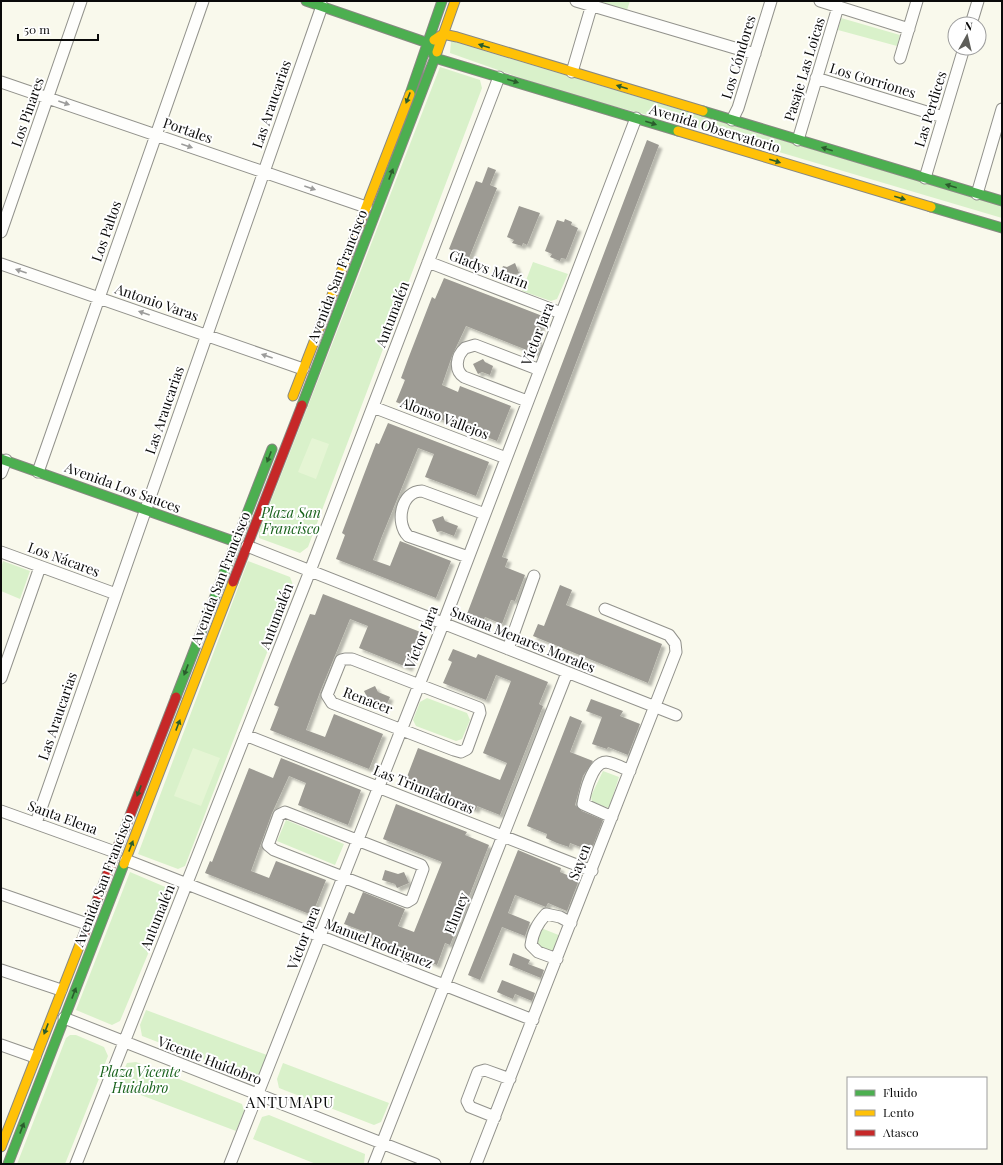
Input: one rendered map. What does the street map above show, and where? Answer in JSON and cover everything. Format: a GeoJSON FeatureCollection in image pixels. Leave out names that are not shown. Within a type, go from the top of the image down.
{"type":"FeatureCollection","features":[{"type":"Feature","properties":{"kind":"main road"},"geometry":{"type":"LineString","coordinates":[[306,1],[428,43],[435,58]]}},
{"type":"Feature","properties":{"kind":"main road","name":"Avenida San Francisco"},"geometry":{"type":"LineString","coordinates":[[290,403],[366,207],[428,43],[442,1]]}},
{"type":"Feature","properties":{"kind":"main road","name":"Avenida San Francisco"},"geometry":{"type":"LineString","coordinates":[[8,1164],[435,58],[455,1]]}},
{"type":"Feature","properties":{"kind":"main road"},"geometry":{"type":"LineString","coordinates":[[428,43],[443,34]]}},
{"type":"Feature","properties":{"kind":"main road","name":"Avenida Observatorio"},"geometry":{"type":"LineString","coordinates":[[443,34],[572,72],[727,127],[798,140],[1002,201]]}},
{"type":"Feature","properties":{"kind":"main road","name":"Avenida Observatorio"},"geometry":{"type":"LineString","coordinates":[[435,58],[1002,228]]}},
{"type":"Feature","properties":{"kind":"main road"},"geometry":{"type":"LineString","coordinates":[[711,142],[727,127]]}},
{"type":"Feature","properties":{"kind":"main road","name":"Avenida San Francisco"},"geometry":{"type":"LineString","coordinates":[[1,1147],[6,1120],[35,1057],[276,440]]}},
{"type":"Feature","properties":{"kind":"main road","name":"Avenida Los Sauces"},"geometry":{"type":"LineString","coordinates":[[3,459],[236,542]]}},
{"type":"Feature","properties":{"kind":"street","name":"Los Pinares"},"geometry":{"type":"LineString","coordinates":[[1,232],[81,1]]}},
{"type":"Feature","properties":{"kind":"street","name":"Los Paltos"},"geometry":{"type":"LineString","coordinates":[[38,472],[203,1]]}},
{"type":"Feature","properties":{"kind":"street"},"geometry":{"type":"LineString","coordinates":[[576,1],[592,3],[755,54]]}},
{"type":"Feature","properties":{"kind":"street","name":"Los Cóndores"},"geometry":{"type":"LineString","coordinates":[[727,127],[738,108],[771,1]]}},
{"type":"Feature","properties":{"kind":"street"},"geometry":{"type":"LineString","coordinates":[[820,1],[909,29]]}},
{"type":"Feature","properties":{"kind":"street"},"geometry":{"type":"LineString","coordinates":[[900,58],[917,1]]}},
{"type":"Feature","properties":{"kind":"street"},"geometry":{"type":"LineString","coordinates":[[973,16],[978,1]]}},
{"type":"Feature","properties":{"kind":"street"},"geometry":{"type":"LineString","coordinates":[[572,72],[592,3]]}},
{"type":"Feature","properties":{"kind":"street","name":"Las Araucarias"},"geometry":{"type":"LineString","coordinates":[[36,823],[322,6]]}},
{"type":"Feature","properties":{"kind":"street","name":"Pasaje Las Loicas"},"geometry":{"type":"LineString","coordinates":[[798,140],[838,7]]}},
{"type":"Feature","properties":{"kind":"street","name":"Las Perdices"},"geometry":{"type":"LineString","coordinates":[[925,178],[962,56]]}},
{"type":"Feature","properties":{"kind":"street","name":"Antumalén"},"geometry":{"type":"LineString","coordinates":[[76,1164],[310,571],[499,77]]}},
{"type":"Feature","properties":{"kind":"street","name":"Los Gorriones"},"geometry":{"type":"LineString","coordinates":[[816,78],[943,117]]}},
{"type":"Feature","properties":{"kind":"street","name":"Portales"},"geometry":{"type":"LineString","coordinates":[[1,82],[366,207]]}},
{"type":"Feature","properties":{"kind":"street"},"geometry":{"type":"LineString","coordinates":[[977,194],[1002,109]]}},
{"type":"Feature","properties":{"kind":"street","name":"Víctor Jara"},"geometry":{"type":"LineString","coordinates":[[230,1164],[443,624],[636,118]]}},
{"type":"Feature","properties":{"kind":"street","name":"Gladys Marín"},"geometry":{"type":"LineString","coordinates":[[428,262],[561,313]]}},
{"type":"Feature","properties":{"kind":"street","name":"Antonio Varas"},"geometry":{"type":"LineString","coordinates":[[1,264],[303,369]]}},
{"type":"Feature","properties":{"kind":"street"},"geometry":{"type":"LineString","coordinates":[[528,402],[464,377],[458,371],[457,362],[465,348],[475,345],[540,370]]}},
{"type":"Feature","properties":{"kind":"street","name":"Alonso Vallejos"},"geometry":{"type":"LineString","coordinates":[[372,407],[506,458]]}},
{"type":"Feature","properties":{"kind":"street"},"geometry":{"type":"LineString","coordinates":[[1,473],[3,459]]}},
{"type":"Feature","properties":{"kind":"street"},"geometry":{"type":"LineString","coordinates":[[468,557],[408,536],[404,532],[400,518],[408,497],[414,492],[422,491],[485,514]]}},
{"type":"Feature","properties":{"kind":"street","name":"Susana Menares Morales"},"geometry":{"type":"LineString","coordinates":[[247,546],[676,715]]}},
{"type":"Feature","properties":{"kind":"street","name":"Los Nácares"},"geometry":{"type":"LineString","coordinates":[[1,552],[116,594]]}},
{"type":"Feature","properties":{"kind":"street"},"geometry":{"type":"LineString","coordinates":[[1,678],[3,666],[40,567]]}},
{"type":"Feature","properties":{"kind":"street"},"geometry":{"type":"LineString","coordinates":[[508,649],[534,576]]}},
{"type":"Feature","properties":{"kind":"street","name":"Sayen"},"geometry":{"type":"LineString","coordinates":[[476,1164],[592,871],[676,652],[675,643],[669,635],[605,609]]}},
{"type":"Feature","properties":{"kind":"street","name":"Renacer"},"geometry":{"type":"LineString","coordinates":[[401,729],[332,703],[329,700],[328,695],[338,667],[341,660],[352,659],[419,684]]}},
{"type":"Feature","properties":{"kind":"street","name":"Eluney"},"geometry":{"type":"LineString","coordinates":[[374,1164],[567,672]]}},
{"type":"Feature","properties":{"kind":"street"},"geometry":{"type":"LineString","coordinates":[[401,729],[454,750],[461,752],[467,749],[480,714],[479,708],[419,684]]}},
{"type":"Feature","properties":{"kind":"street","name":"Las Triunfadoras"},"geometry":{"type":"LineString","coordinates":[[245,735],[592,871]]}},
{"type":"Feature","properties":{"kind":"street"},"geometry":{"type":"LineString","coordinates":[[612,817],[583,804],[584,796],[596,767],[601,763],[607,762],[630,771]]}},
{"type":"Feature","properties":{"kind":"street","name":"Santa Elena"},"geometry":{"type":"LineString","coordinates":[[1,810],[115,852]]}},
{"type":"Feature","properties":{"kind":"street"},"geometry":{"type":"LineString","coordinates":[[285,812],[358,839],[421,865],[423,869],[412,899],[407,902],[274,850],[268,845],[279,816],[285,812]]}},
{"type":"Feature","properties":{"kind":"street","name":"Manuel Rodriguez"},"geometry":{"type":"LineString","coordinates":[[126,860],[533,1020]]}},
{"type":"Feature","properties":{"kind":"street"},"geometry":{"type":"LineString","coordinates":[[1,894],[87,924]]}},
{"type":"Feature","properties":{"kind":"street"},"geometry":{"type":"LineString","coordinates":[[557,959],[538,952],[531,946],[533,933],[539,922],[546,914],[560,917],[571,923]]}},
{"type":"Feature","properties":{"kind":"street"},"geometry":{"type":"LineString","coordinates":[[1,970],[61,990]]}},
{"type":"Feature","properties":{"kind":"street","name":"Vicente Huidobro"},"geometry":{"type":"LineString","coordinates":[[64,1018],[435,1164]]}},
{"type":"Feature","properties":{"kind":"street"},"geometry":{"type":"LineString","coordinates":[[1,1045],[35,1057]]}},
{"type":"Feature","properties":{"kind":"street"},"geometry":{"type":"LineString","coordinates":[[495,1117],[470,1107],[467,1101],[475,1079],[478,1072],[485,1070],[510,1079]]}},
{"type":"Feature","properties":{"kind":"green space"},"geometry":{"type":"Polygon","coordinates":[[[601,1],[630,1],[627,10],[600,3],[601,1]]]}},
{"type":"Feature","properties":{"kind":"green space"},"geometry":{"type":"Polygon","coordinates":[[[841,18],[900,35],[897,46],[838,30],[841,18]]]}},
{"type":"Feature","properties":{"kind":"green space"},"geometry":{"type":"Polygon","coordinates":[[[451,41],[1002,206],[1002,218],[701,129],[563,93],[450,53],[451,41]]]}},
{"type":"Feature","properties":{"kind":"green space","name":"Plaza San Francisco"},"geometry":{"type":"Polygon","coordinates":[[[440,67],[480,80],[482,88],[308,547],[300,553],[259,538],[259,532],[440,67]]]}},
{"type":"Feature","properties":{"kind":"green space"},"geometry":{"type":"Polygon","coordinates":[[[533,262],[568,274],[557,299],[551,301],[522,291],[533,262]]]}},
{"type":"Feature","properties":{"kind":"green space"},"geometry":{"type":"Polygon","coordinates":[[[312,438],[329,444],[316,479],[298,472],[312,438]]]}},
{"type":"Feature","properties":{"kind":"green space"},"geometry":{"type":"Polygon","coordinates":[[[3,561],[30,571],[20,599],[1,591],[1,568],[3,561]]]}},
{"type":"Feature","properties":{"kind":"green space","name":"Plaza San Francisco"},"geometry":{"type":"Polygon","coordinates":[[[248,561],[290,577],[293,585],[185,866],[178,869],[138,854],[248,561]]]}},
{"type":"Feature","properties":{"kind":"green space"},"geometry":{"type":"Polygon","coordinates":[[[427,698],[467,713],[470,720],[462,739],[456,741],[416,726],[413,720],[420,702],[427,698]]]}},
{"type":"Feature","properties":{"kind":"green space"},"geometry":{"type":"Polygon","coordinates":[[[193,748],[220,758],[201,806],[174,796],[193,748]]]}},
{"type":"Feature","properties":{"kind":"green space"},"geometry":{"type":"Polygon","coordinates":[[[603,771],[619,777],[609,808],[592,802],[591,796],[603,771]]]}},
{"type":"Feature","properties":{"kind":"green space"},"geometry":{"type":"Polygon","coordinates":[[[286,820],[344,844],[335,865],[277,841],[286,820]]]}},
{"type":"Feature","properties":{"kind":"green space"},"geometry":{"type":"Polygon","coordinates":[[[130,872],[170,889],[173,894],[120,1021],[112,1025],[76,1010],[130,872]]]}},
{"type":"Feature","properties":{"kind":"green space"},"geometry":{"type":"Polygon","coordinates":[[[541,928],[561,936],[553,958],[532,950],[541,928]]]}},
{"type":"Feature","properties":{"kind":"green space","name":"Plaza Vicente Huidobro"},"geometry":{"type":"Polygon","coordinates":[[[146,1010],[267,1055],[260,1075],[250,1077],[142,1036],[140,1025],[146,1010]]]}},
{"type":"Feature","properties":{"kind":"green space"},"geometry":{"type":"Polygon","coordinates":[[[70,1035],[76,1035],[104,1047],[108,1056],[65,1164],[17,1164],[66,1038],[70,1035]]]}},
{"type":"Feature","properties":{"kind":"green space","name":"Plaza Vicente Huidobro"},"geometry":{"type":"Polygon","coordinates":[[[136,1062],[242,1104],[244,1111],[236,1131],[117,1086],[127,1063],[136,1062]]]}},
{"type":"Feature","properties":{"kind":"green space"},"geometry":{"type":"Polygon","coordinates":[[[283,1063],[389,1103],[381,1122],[374,1125],[279,1088],[277,1079],[283,1063]]]}},
{"type":"Feature","properties":{"kind":"green space"},"geometry":{"type":"Polygon","coordinates":[[[269,1115],[365,1154],[364,1164],[316,1164],[253,1139],[262,1117],[269,1115]]]}},
{"type":"Feature","properties":{"kind":"building"},"geometry":{"type":"Polygon","coordinates":[[[647,140],[659,145],[502,557],[508,559],[505,567],[525,575],[515,601],[511,600],[502,624],[485,617],[483,621],[467,614],[647,140]]]}},
{"type":"Feature","properties":{"kind":"building"},"geometry":{"type":"Polygon","coordinates":[[[488,167],[496,170],[490,185],[497,188],[469,258],[449,249],[476,181],[482,183],[488,167]]]}},
{"type":"Feature","properties":{"kind":"building"},"geometry":{"type":"Polygon","coordinates":[[[519,206],[540,213],[527,245],[523,243],[522,246],[512,243],[514,240],[507,237],[519,206]]]}},
{"type":"Feature","properties":{"kind":"building"},"geometry":{"type":"Polygon","coordinates":[[[565,219],[572,222],[571,225],[578,228],[566,259],[561,258],[560,261],[550,257],[552,254],[545,251],[557,220],[564,222],[565,219]]]}},
{"type":"Feature","properties":{"kind":"building"},"geometry":{"type":"Polygon","coordinates":[[[515,263],[519,273],[511,276],[509,280],[499,276],[503,266],[507,267],[515,263]]]}},
{"type":"Feature","properties":{"kind":"building"},"geometry":{"type":"Polygon","coordinates":[[[444,278],[545,317],[536,340],[542,342],[537,354],[466,326],[452,356],[442,385],[458,392],[460,386],[511,406],[497,441],[396,402],[405,380],[401,378],[432,297],[435,299],[444,278]]]}},
{"type":"Feature","properties":{"kind":"building"},"geometry":{"type":"Polygon","coordinates":[[[483,359],[485,362],[493,366],[490,375],[482,372],[478,374],[473,364],[483,359]]]}},
{"type":"Feature","properties":{"kind":"building"},"geometry":{"type":"Polygon","coordinates":[[[388,423],[489,462],[476,496],[425,477],[434,454],[418,448],[382,536],[373,560],[390,566],[400,541],[451,561],[436,598],[336,559],[345,535],[342,533],[376,443],[379,444],[388,423]]]}},
{"type":"Feature","properties":{"kind":"building"},"geometry":{"type":"Polygon","coordinates":[[[443,516],[445,521],[458,526],[454,536],[441,531],[437,532],[432,520],[443,516]]]}},
{"type":"Feature","properties":{"kind":"building"},"geometry":{"type":"Polygon","coordinates":[[[560,585],[572,590],[566,605],[662,644],[648,683],[533,636],[538,624],[544,626],[560,585]]]}},
{"type":"Feature","properties":{"kind":"building"},"geometry":{"type":"Polygon","coordinates":[[[323,594],[423,633],[409,668],[359,648],[368,626],[350,619],[320,692],[306,730],[325,737],[334,714],[383,734],[369,769],[270,730],[279,707],[274,705],[310,614],[315,615],[323,594]]]}},
{"type":"Feature","properties":{"kind":"building"},"geometry":{"type":"Polygon","coordinates":[[[453,649],[476,658],[478,654],[548,682],[539,704],[543,706],[500,815],[477,806],[476,810],[405,782],[418,748],[500,780],[507,763],[483,753],[511,681],[496,675],[486,700],[443,683],[452,662],[448,660],[453,649]]]}},
{"type":"Feature","properties":{"kind":"building"},"geometry":{"type":"Polygon","coordinates":[[[375,686],[378,692],[390,697],[386,706],[373,701],[370,703],[364,691],[375,686]]]}},
{"type":"Feature","properties":{"kind":"building"},"geometry":{"type":"Polygon","coordinates":[[[591,699],[623,711],[620,716],[640,724],[628,755],[608,747],[607,749],[592,744],[602,717],[586,711],[591,699]]]}},
{"type":"Feature","properties":{"kind":"building"},"geometry":{"type":"Polygon","coordinates":[[[570,716],[582,721],[570,752],[593,761],[583,776],[575,805],[582,811],[603,820],[591,851],[570,843],[569,847],[557,843],[546,838],[547,834],[527,826],[570,716]]]}},
{"type":"Feature","properties":{"kind":"building"},"geometry":{"type":"Polygon","coordinates":[[[281,758],[361,790],[348,825],[298,805],[306,783],[289,776],[272,813],[251,871],[269,878],[276,861],[326,880],[312,915],[205,873],[210,861],[212,862],[249,768],[273,778],[281,758]]]}},
{"type":"Feature","properties":{"kind":"building"},"geometry":{"type":"Polygon","coordinates":[[[396,804],[467,832],[465,835],[489,845],[450,945],[445,943],[437,965],[367,936],[368,933],[344,924],[349,912],[354,914],[363,892],[405,909],[398,926],[414,932],[442,862],[383,839],[396,804]]]}},
{"type":"Feature","properties":{"kind":"building"},"geometry":{"type":"Polygon","coordinates":[[[518,850],[561,868],[560,872],[579,880],[567,911],[548,903],[546,907],[515,895],[508,913],[530,922],[525,936],[502,927],[480,980],[468,975],[518,850]]]}},
{"type":"Feature","properties":{"kind":"building"},"geometry":{"type":"Polygon","coordinates":[[[385,870],[398,874],[404,872],[409,883],[397,888],[395,884],[382,880],[385,870]]]}},
{"type":"Feature","properties":{"kind":"building"},"geometry":{"type":"Polygon","coordinates":[[[513,953],[530,960],[528,964],[544,970],[541,978],[509,965],[513,953]]]}},
{"type":"Feature","properties":{"kind":"building"},"geometry":{"type":"Polygon","coordinates":[[[502,980],[535,993],[532,1001],[515,994],[513,999],[497,992],[502,980]]]}},
{"type":"Feature","properties":{"kind":"traffic: fast"},"geometry":{"type":"LineString","coordinates":[[306,1],[428,43],[435,58],[678,131]]}},
{"type":"Feature","properties":{"kind":"traffic: fast"},"geometry":{"type":"LineString","coordinates":[[410,94],[442,1]]}},
{"type":"Feature","properties":{"kind":"traffic: fast"},"geometry":{"type":"LineString","coordinates":[[302,405],[437,52]]}},
{"type":"Feature","properties":{"kind":"traffic: fast"},"geometry":{"type":"LineString","coordinates":[[703,111],[1002,201]]}},
{"type":"Feature","properties":{"kind":"traffic: fast"},"geometry":{"type":"LineString","coordinates":[[931,207],[1002,228]]}},
{"type":"Feature","properties":{"kind":"traffic: fast"},"geometry":{"type":"LineString","coordinates":[[176,697],[272,449]]}},
{"type":"Feature","properties":{"kind":"traffic: fast"},"geometry":{"type":"LineString","coordinates":[[1,459],[236,542]]}},
{"type":"Feature","properties":{"kind":"traffic: fast"},"geometry":{"type":"LineString","coordinates":[[8,1164],[124,864]]}},
{"type":"Feature","properties":{"kind":"traffic: slow"},"geometry":{"type":"LineString","coordinates":[[437,52],[455,1]]}},
{"type":"Feature","properties":{"kind":"traffic: slow"},"geometry":{"type":"LineString","coordinates":[[434,40],[443,34],[457,37],[703,111]]}},
{"type":"Feature","properties":{"kind":"traffic: slow"},"geometry":{"type":"LineString","coordinates":[[293,396],[410,94]]}},
{"type":"Feature","properties":{"kind":"traffic: slow"},"geometry":{"type":"LineString","coordinates":[[678,131],[931,207]]}},
{"type":"Feature","properties":{"kind":"traffic: slow"},"geometry":{"type":"LineString","coordinates":[[124,864],[233,582]]}},
{"type":"Feature","properties":{"kind":"traffic: slow"},"geometry":{"type":"LineString","coordinates":[[1,1147],[82,939]]}},
{"type":"Feature","properties":{"kind":"traffic: jam"},"geometry":{"type":"LineString","coordinates":[[233,582],[302,405]]}},
{"type":"Feature","properties":{"kind":"traffic: jam"},"geometry":{"type":"LineString","coordinates":[[82,939],[176,697]]}},
{"type":"Feature","properties":{"kind":"district","name":"ANTUMAPU"},"geometry":{"type":"Point","coordinates":[290,1102]}}]}
